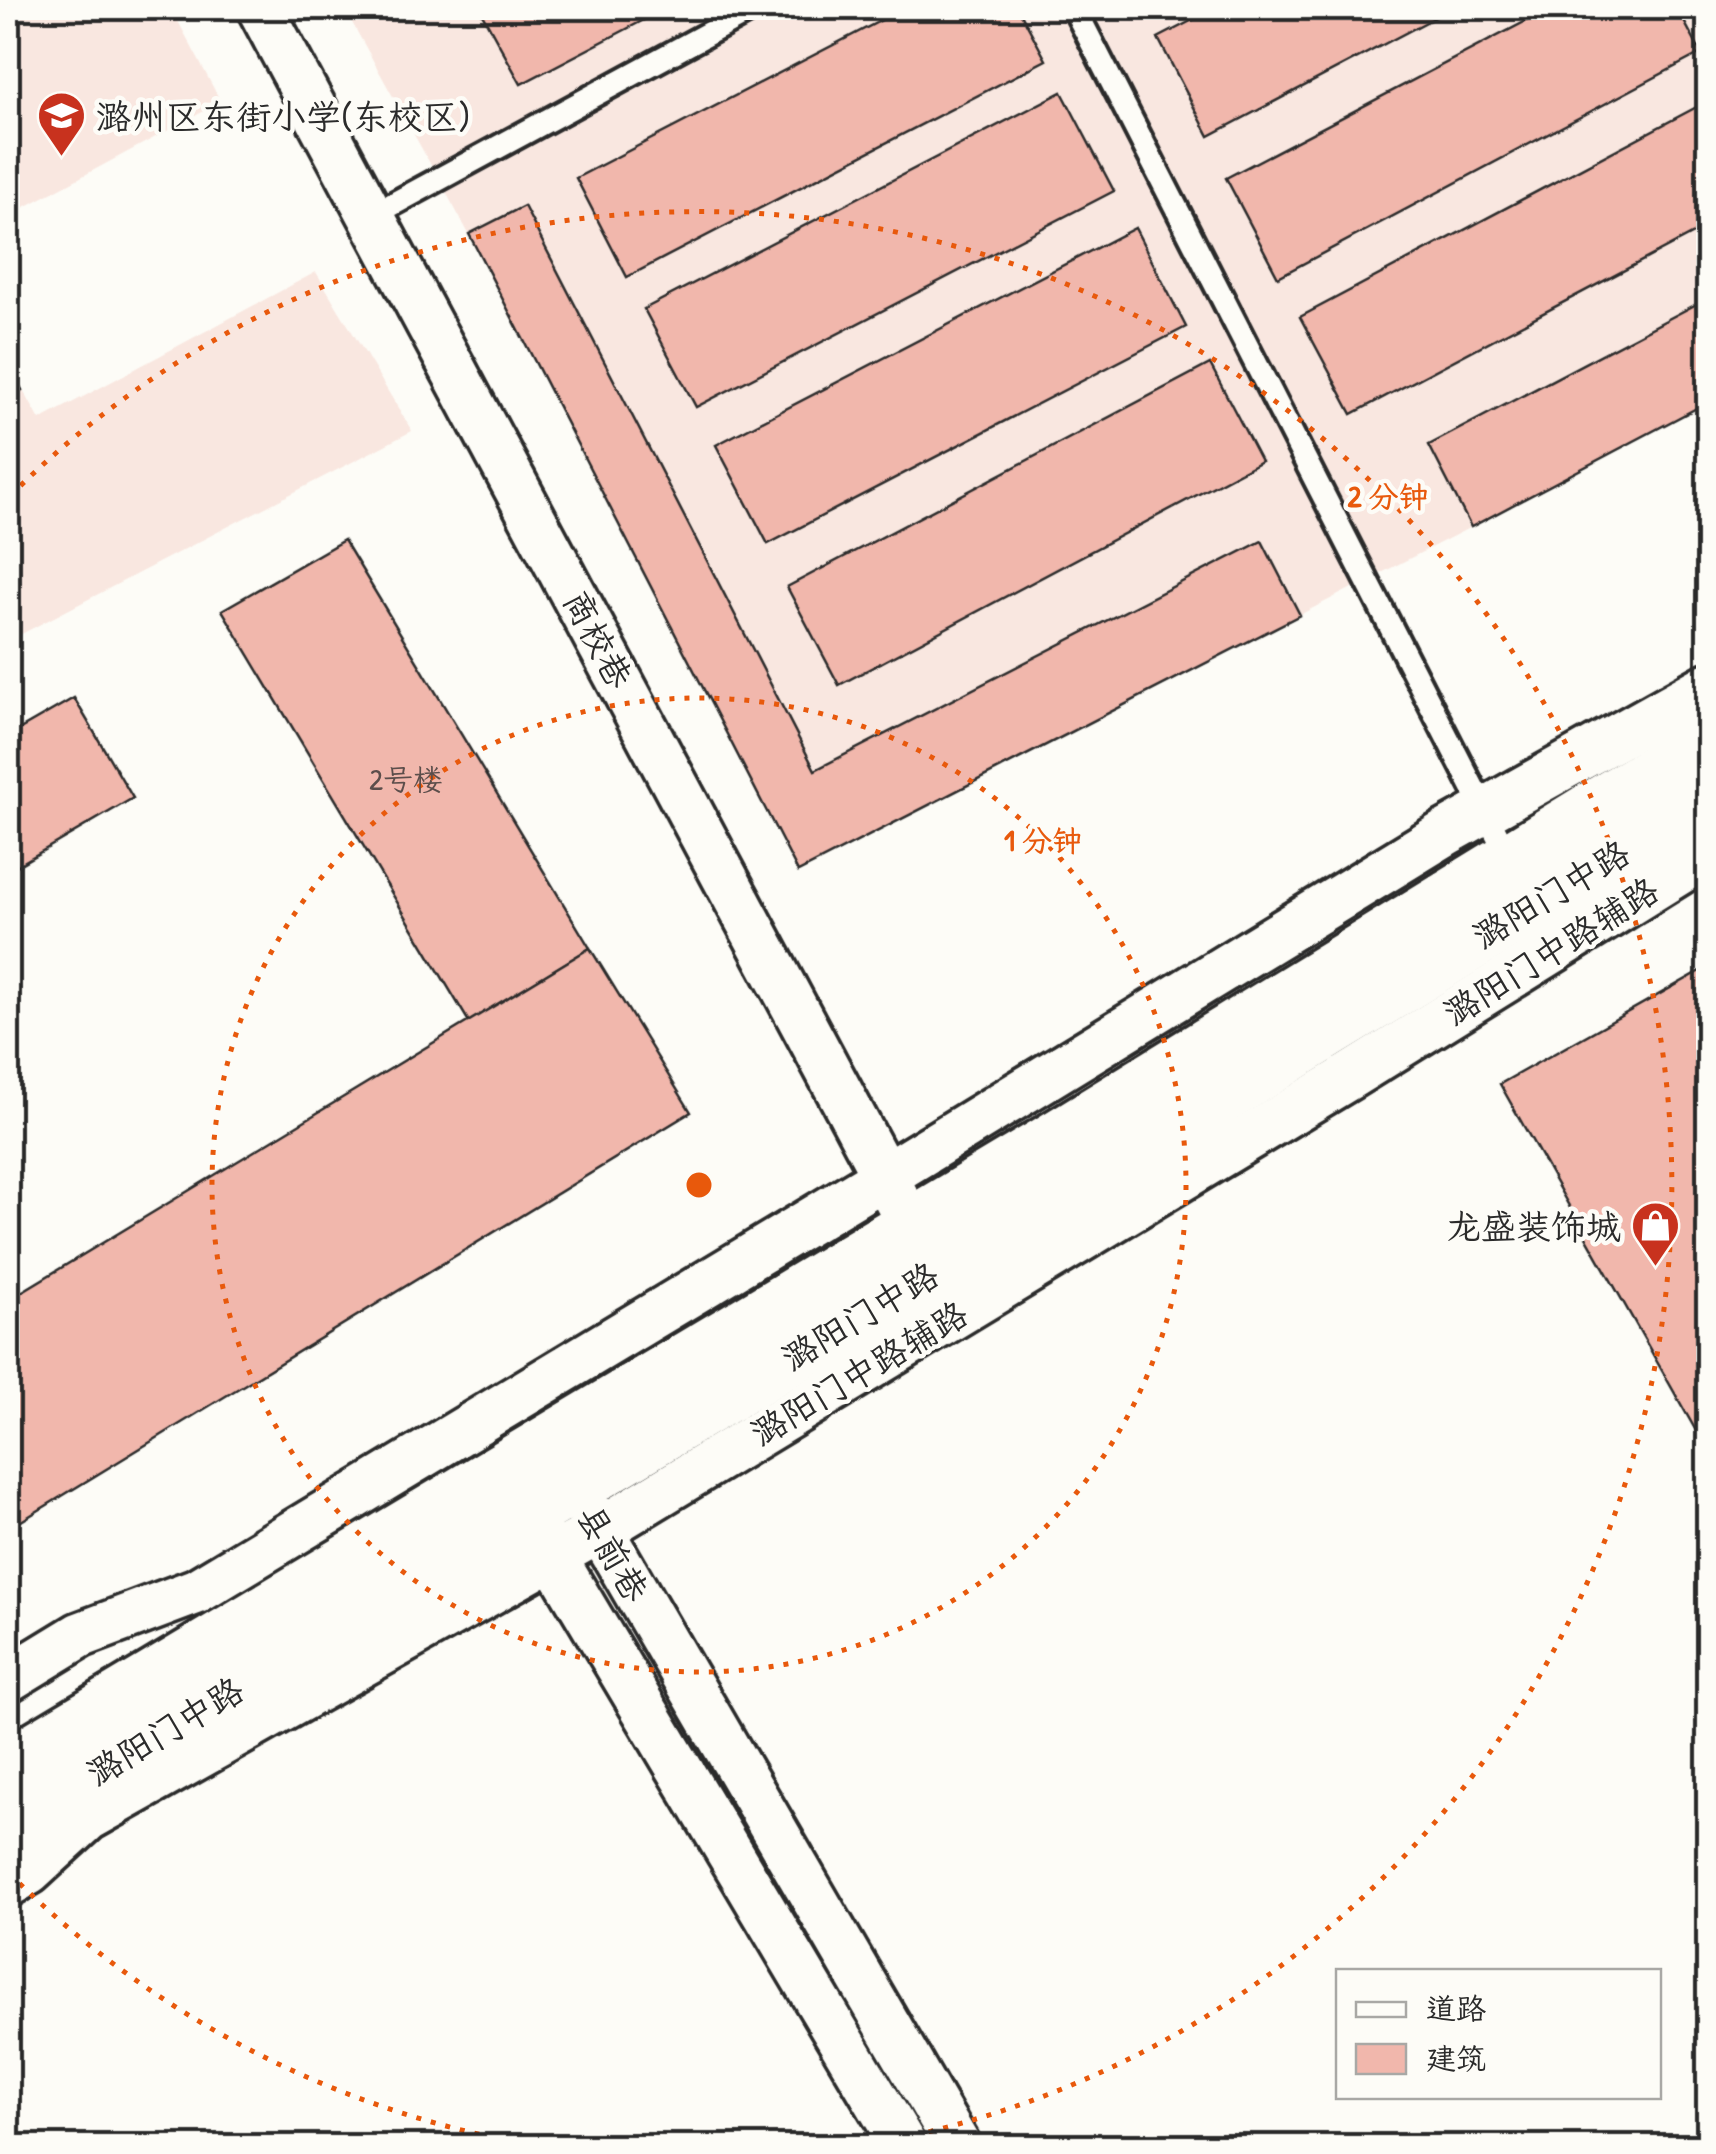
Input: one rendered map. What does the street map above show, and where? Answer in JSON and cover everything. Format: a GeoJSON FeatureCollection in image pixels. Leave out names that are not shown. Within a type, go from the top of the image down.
{"type":"FeatureCollection","features":[{"type":"Feature","properties":{"kind":"main road","name":"潞阳门中路"},"geometry":{"type":"LineString","coordinates":[[8,1766],[526,1457],[922,1248],[1522,882],[1708,741]]}},
{"type":"Feature","properties":{"kind":"main road","name":"潞阳门中路"},"geometry":{"type":"LineString","coordinates":[[1522,882],[1708,800]]}},
{"type":"Feature","properties":{"kind":"main road","name":"潞阳门中路"},"geometry":{"type":"LineString","coordinates":[[8,1825],[587,1508],[922,1248]]}},
{"type":"Feature","properties":{"kind":"street","name":"商校巷"},"geometry":{"type":"LineString","coordinates":[[260,8],[922,1248]]}},
{"type":"Feature","properties":{"kind":"street"},"geometry":{"type":"LineString","coordinates":[[8,1678],[80,1636],[197,1591],[1486,810],[1708,686]]}},
{"type":"Feature","properties":{"kind":"street","name":"潞阳门中路辅路"},"geometry":{"type":"LineString","coordinates":[[587,1508],[1318,1096],[1708,854]]}},
{"type":"Feature","properties":{"kind":"street","name":"县前巷"},"geometry":{"type":"LineString","coordinates":[[526,1457],[587,1508],[958,2146]]}},
{"type":"Feature","properties":{"kind":"street","name":"县前巷"},"geometry":{"type":"LineString","coordinates":[[526,1457],[541,1535],[904,2146]]}},
{"type":"Feature","properties":{"kind":"street"},"geometry":{"type":"LineString","coordinates":[[8,1884],[29,1872],[88,1818],[541,1535]]}},
{"type":"Feature","properties":{"kind":"lane"},"geometry":{"type":"LineString","coordinates":[[372,216],[755,8]]}},
{"type":"Feature","properties":{"kind":"lane"},"geometry":{"type":"LineString","coordinates":[[1074,8],[1522,882]]}},
{"type":"Feature","properties":{"kind":"shaded area","name":"潞州区东街小学(东校区)"},"geometry":{"type":"Polygon","coordinates":[[[8,8],[171,8],[221,102],[8,216],[8,8]]]}},
{"type":"Feature","properties":{"kind":"shaded area"},"geometry":{"type":"Polygon","coordinates":[[[344,8],[1708,8],[1708,402],[798,872],[469,234],[344,8]]]}},
{"type":"Feature","properties":{"kind":"shaded area"},"geometry":{"type":"Polygon","coordinates":[[[316,272],[412,431],[8,641],[8,363],[40,420],[316,272]]]}},
{"type":"Feature","properties":{"kind":"building"},"geometry":{"type":"Polygon","coordinates":[[[479,8],[667,8],[521,84],[479,8]]]}},
{"type":"Feature","properties":{"kind":"building"},"geometry":{"type":"Polygon","coordinates":[[[905,8],[1018,8],[1046,60],[627,277],[576,178],[905,8]]]}},
{"type":"Feature","properties":{"kind":"building"},"geometry":{"type":"Polygon","coordinates":[[[1216,8],[1453,8],[1209,136],[1158,38],[1216,8]]]}},
{"type":"Feature","properties":{"kind":"building"},"geometry":{"type":"Polygon","coordinates":[[[1551,8],[1677,8],[1701,53],[1278,277],[1226,178],[1551,8]]]}},
{"type":"Feature","properties":{"kind":"building"},"geometry":{"type":"Polygon","coordinates":[[[1062,92],[1114,191],[696,407],[644,309],[1062,92]]]}},
{"type":"Feature","properties":{"kind":"building"},"geometry":{"type":"Polygon","coordinates":[[[1708,101],[1708,226],[1352,414],[1300,317],[1708,101]]]}},
{"type":"Feature","properties":{"kind":"building"},"geometry":{"type":"Polygon","coordinates":[[[524,206],[815,770],[1262,541],[1300,615],[798,872],[469,234],[524,206]]]}},
{"type":"Feature","properties":{"kind":"building"},"geometry":{"type":"Polygon","coordinates":[[[1135,228],[1186,327],[768,544],[716,445],[1135,228]]]}},
{"type":"Feature","properties":{"kind":"building"},"geometry":{"type":"Polygon","coordinates":[[[1708,298],[1708,402],[1471,527],[1429,445],[1708,298]]]}},
{"type":"Feature","properties":{"kind":"building"},"geometry":{"type":"Polygon","coordinates":[[[8,363],[22,390],[8,398],[8,363]]]}},
{"type":"Feature","properties":{"kind":"building"},"geometry":{"type":"Polygon","coordinates":[[[1210,364],[1261,461],[839,685],[787,587],[1210,364]]]}},
{"type":"Feature","properties":{"kind":"building"},"geometry":{"type":"Polygon","coordinates":[[[344,540],[590,948],[469,1022],[222,610],[344,540]]]}},
{"type":"Feature","properties":{"kind":"building"},"geometry":{"type":"Polygon","coordinates":[[[74,698],[133,798],[8,871],[8,736],[74,698]]]}},
{"type":"Feature","properties":{"kind":"building"},"geometry":{"type":"Polygon","coordinates":[[[590,948],[691,1112],[8,1529],[8,1300],[590,948]]]}},
{"type":"Feature","properties":{"kind":"building","name":"龙盛装饰城"},"geometry":{"type":"Polygon","coordinates":[[[1708,967],[1708,1452],[1500,1084],[1708,967]]]}},
{"type":"Feature","properties":{"kind":"place","name":"潞州区东街小学(东校区)"},"geometry":{"type":"Point","coordinates":[61,158]}},
{"type":"Feature","properties":{"kind":"place","name":"龙盛装饰城"},"geometry":{"type":"Point","coordinates":[1656,1268]}}]}
